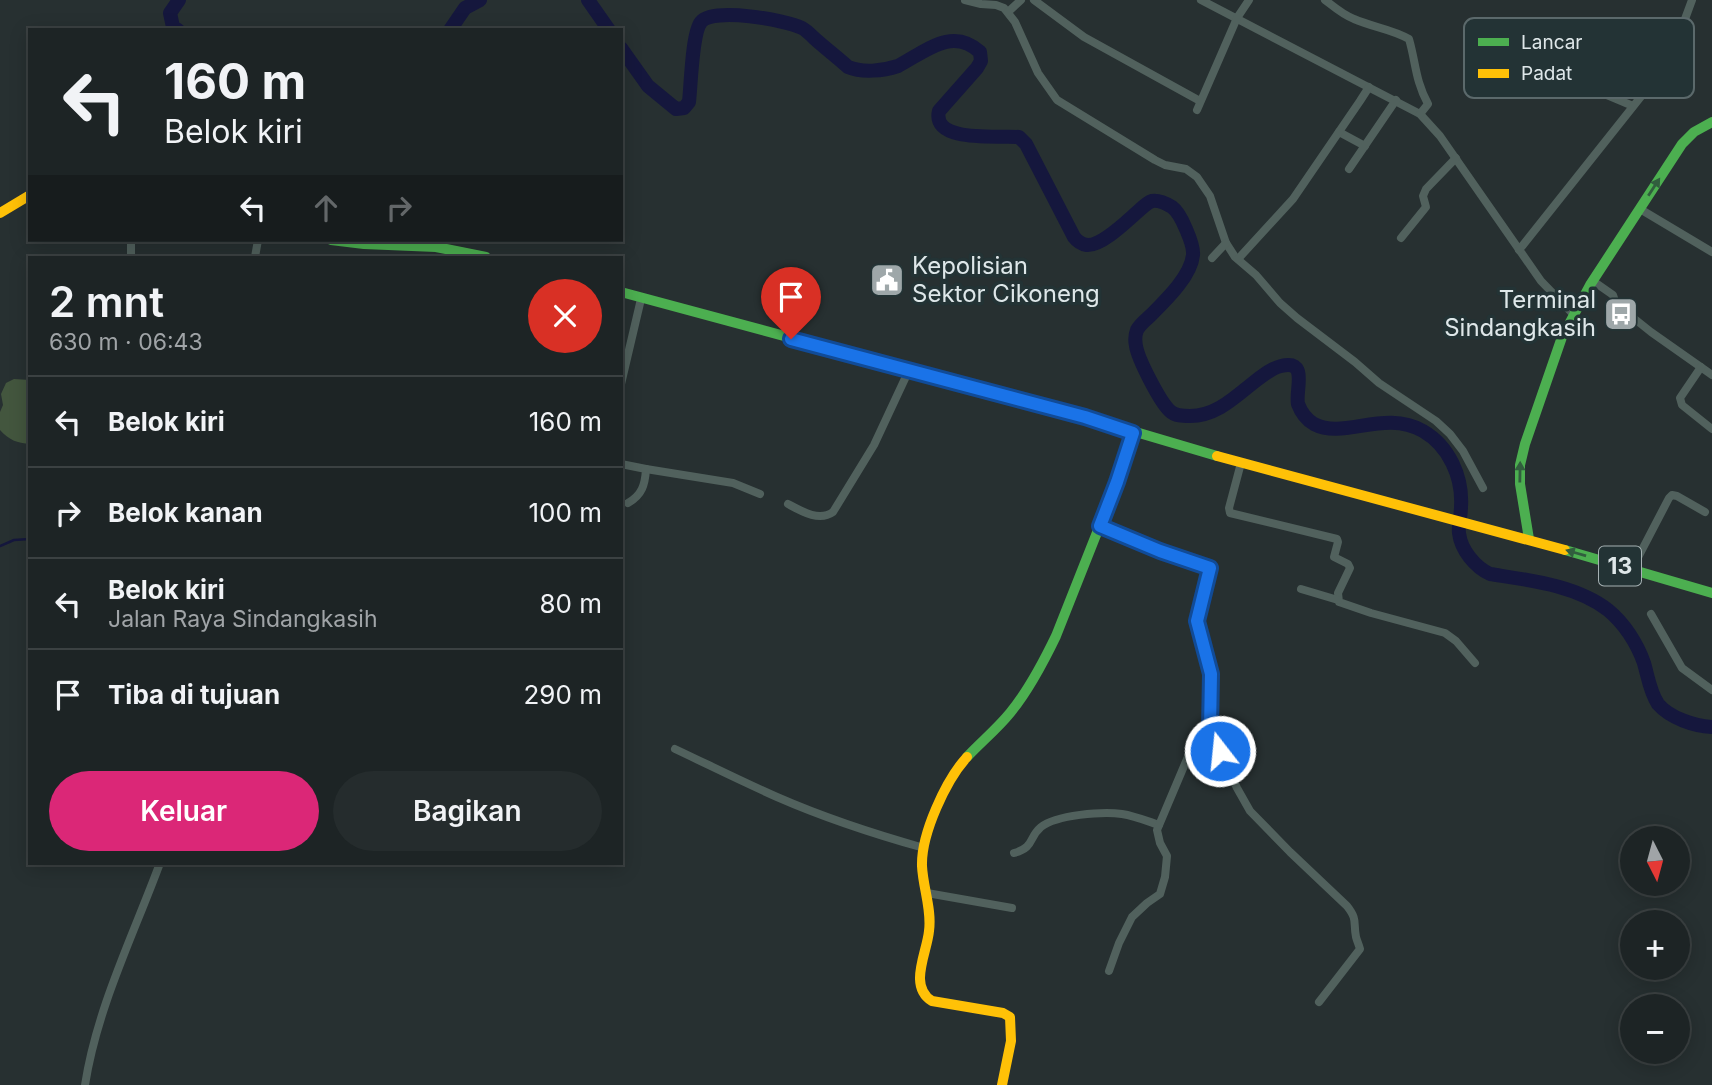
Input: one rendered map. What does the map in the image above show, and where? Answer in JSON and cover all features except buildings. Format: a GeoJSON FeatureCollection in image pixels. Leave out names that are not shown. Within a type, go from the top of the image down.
{"type":"FeatureCollection","features":[{"type":"Feature","properties":{"kind":"main road"},"geometry":{"type":"LineString","coordinates":[[1529,540],[1520,484],[1521,455],[1562,337],[1593,281],[1682,144],[1694,132],[1712,122]]}},
{"type":"Feature","properties":{"kind":"main road"},"geometry":{"type":"LineString","coordinates":[[0,213],[28,196]]}},
{"type":"Feature","properties":{"kind":"main road"},"geometry":{"type":"LineString","coordinates":[[346,242],[421,246],[481,256]]}},
{"type":"Feature","properties":{"kind":"main road","name":"13"},"geometry":{"type":"LineString","coordinates":[[623,293],[1085,417],[1241,463],[1448,517],[1712,593]]}},
{"type":"Feature","properties":{"kind":"main road"},"geometry":{"type":"LineString","coordinates":[[1002,1085],[1012,1022],[1010,1017],[1003,1013],[932,1001],[921,991],[920,975],[930,923],[922,873],[924,848],[955,771],[1009,714],[1046,656],[1100,526],[1133,433]]}},
{"type":"Feature","properties":{"kind":"street"},"geometry":{"type":"LineString","coordinates":[[965,0],[1001,6],[1009,10],[1038,73],[1057,100],[1155,160],[1186,169],[1193,174],[1210,196],[1232,254],[1297,318],[1379,383],[1436,421],[1450,434],[1463,451],[1483,488]]}},
{"type":"Feature","properties":{"kind":"street"},"geometry":{"type":"LineString","coordinates":[[1009,10],[1021,0]]}},
{"type":"Feature","properties":{"kind":"street"},"geometry":{"type":"LineString","coordinates":[[1034,0],[1084,37],[1198,106],[1237,18],[1249,0]]}},
{"type":"Feature","properties":{"kind":"street"},"geometry":{"type":"LineString","coordinates":[[1201,0],[1396,100],[1425,109]]}},
{"type":"Feature","properties":{"kind":"street"},"geometry":{"type":"LineString","coordinates":[[1325,0],[1354,19],[1409,39],[1425,109],[1440,136],[1541,281],[1573,314]]}},
{"type":"Feature","properties":{"kind":"street"},"geometry":{"type":"LineString","coordinates":[[1685,18],[1692,0]]}},
{"type":"Feature","properties":{"kind":"street"},"geometry":{"type":"LineString","coordinates":[[1238,259],[1293,199],[1369,86]]}},
{"type":"Feature","properties":{"kind":"street"},"geometry":{"type":"LineString","coordinates":[[1614,98],[1633,106]]}},
{"type":"Feature","properties":{"kind":"street"},"geometry":{"type":"LineString","coordinates":[[1519,250],[1639,98]]}},
{"type":"Feature","properties":{"kind":"street"},"geometry":{"type":"LineString","coordinates":[[1349,169],[1396,100]]}},
{"type":"Feature","properties":{"kind":"street"},"geometry":{"type":"LineString","coordinates":[[1339,132],[1365,146]]}},
{"type":"Feature","properties":{"kind":"street"},"geometry":{"type":"LineString","coordinates":[[1401,238],[1426,207],[1423,192],[1456,158]]}},
{"type":"Feature","properties":{"kind":"street"},"geometry":{"type":"LineString","coordinates":[[1640,209],[1712,252]]}},
{"type":"Feature","properties":{"kind":"street"},"geometry":{"type":"LineString","coordinates":[[1212,258],[1226,243]]}},
{"type":"Feature","properties":{"kind":"street"},"geometry":{"type":"LineString","coordinates":[[1593,281],[1613,295],[1616,304],[1626,312],[1708,370],[1679,401],[1712,429]]}},
{"type":"Feature","properties":{"kind":"street"},"geometry":{"type":"LineString","coordinates":[[623,376],[641,299]]}},
{"type":"Feature","properties":{"kind":"street"},"geometry":{"type":"LineString","coordinates":[[788,503],[809,514],[827,516],[833,512],[874,445],[909,370]]}},
{"type":"Feature","properties":{"kind":"street"},"geometry":{"type":"LineString","coordinates":[[1241,463],[1230,513],[1338,540],[1334,557],[1348,564],[1350,568],[1338,593],[1338,600]]}},
{"type":"Feature","properties":{"kind":"street"},"geometry":{"type":"LineString","coordinates":[[623,464],[733,483],[760,494]]}},
{"type":"Feature","properties":{"kind":"street"},"geometry":{"type":"LineString","coordinates":[[628,503],[635,500],[643,489],[646,469]]}},
{"type":"Feature","properties":{"kind":"street"},"geometry":{"type":"LineString","coordinates":[[1632,569],[1672,495],[1705,512]]}},
{"type":"Feature","properties":{"kind":"street"},"geometry":{"type":"LineString","coordinates":[[1100,526],[1210,568],[1197,621],[1211,674],[1210,730],[1250,811],[1347,906],[1356,925],[1356,938],[1360,949],[1319,1002]]}},
{"type":"Feature","properties":{"kind":"street"},"geometry":{"type":"LineString","coordinates":[[1301,589],[1371,613],[1444,633],[1456,641],[1475,663]]}},
{"type":"Feature","properties":{"kind":"street"},"geometry":{"type":"LineString","coordinates":[[1651,614],[1682,668],[1712,690]]}},
{"type":"Feature","properties":{"kind":"street"},"geometry":{"type":"LineString","coordinates":[[1109,971],[1132,917],[1160,894],[1167,856],[1157,833],[1159,825],[1198,733],[1210,730]]}},
{"type":"Feature","properties":{"kind":"street"},"geometry":{"type":"LineString","coordinates":[[675,749],[790,803],[867,832],[924,848]]}},
{"type":"Feature","properties":{"kind":"street"},"geometry":{"type":"LineString","coordinates":[[1014,853],[1027,848],[1038,830],[1060,819],[1110,813],[1133,816],[1159,825]]}},
{"type":"Feature","properties":{"kind":"street"},"geometry":{"type":"LineString","coordinates":[[85,1085],[88,1065],[106,1005],[159,865]]}},
{"type":"Feature","properties":{"kind":"street"},"geometry":{"type":"LineString","coordinates":[[927,893],[1012,908]]}},
{"type":"Feature","properties":{"kind":"green space"},"geometry":{"type":"Polygon","coordinates":[[[14,379],[28,380],[28,444],[13,440],[0,430],[0,412],[3,405],[1,394],[6,383],[14,379]]]}},
{"type":"Feature","properties":{"kind":"waterway"},"geometry":{"type":"LineString","coordinates":[[175,28],[170,13],[179,0]]}},
{"type":"Feature","properties":{"kind":"waterway"},"geometry":{"type":"LineString","coordinates":[[451,28],[465,8],[480,0]]}},
{"type":"Feature","properties":{"kind":"waterway"},"geometry":{"type":"LineString","coordinates":[[588,0],[608,28]]}},
{"type":"Feature","properties":{"kind":"waterway"},"geometry":{"type":"LineString","coordinates":[[623,51],[648,86],[676,109],[684,108],[689,102],[698,28],[701,22],[720,15],[750,16],[802,28],[848,67],[866,71],[898,66],[949,41],[970,45],[980,52],[981,61],[939,111],[939,122],[946,129],[970,136],[1019,137],[1026,144],[1078,241],[1087,245],[1099,242],[1152,201],[1172,207],[1180,217],[1192,245],[1191,263],[1177,287],[1138,328],[1135,338],[1145,370],[1170,411],[1185,416],[1200,415],[1218,409],[1272,370],[1290,365],[1298,371],[1298,404],[1304,416],[1314,424],[1338,429],[1394,423],[1423,431],[1440,445],[1457,474],[1461,496],[1459,533],[1466,552],[1474,562],[1490,574],[1567,589],[1608,610],[1625,627],[1638,648],[1658,704],[1683,720],[1712,727]]}},
{"type":"Feature","properties":{"kind":"waterway"},"geometry":{"type":"LineString","coordinates":[[0,546],[14,540],[28,539]]}},
{"type":"Feature","properties":{"kind":"traffic: fast"},"geometry":{"type":"LineString","coordinates":[[1529,539],[1520,484],[1520,465],[1562,337],[1590,285],[1682,144],[1694,132],[1712,122]]}},
{"type":"Feature","properties":{"kind":"traffic: fast"},"geometry":{"type":"LineString","coordinates":[[348,242],[436,247],[481,256]]}},
{"type":"Feature","properties":{"kind":"traffic: fast"},"geometry":{"type":"LineString","coordinates":[[623,293],[1085,417],[1217,456]]}},
{"type":"Feature","properties":{"kind":"traffic: fast"},"geometry":{"type":"LineString","coordinates":[[967,757],[1010,713],[1046,656],[1117,482],[1133,433]]}},
{"type":"Feature","properties":{"kind":"traffic: fast"},"geometry":{"type":"LineString","coordinates":[[1565,550],[1712,593]]}},
{"type":"Feature","properties":{"kind":"traffic: slow"},"geometry":{"type":"LineString","coordinates":[[0,213],[28,196]]}},
{"type":"Feature","properties":{"kind":"traffic: slow"},"geometry":{"type":"LineString","coordinates":[[1217,456],[1565,550]]}},
{"type":"Feature","properties":{"kind":"traffic: slow"},"geometry":{"type":"LineString","coordinates":[[967,757],[951,779],[936,808],[923,853],[922,866],[930,923],[920,978],[925,995],[932,1001],[1003,1013],[1010,1017],[1011,1041],[1002,1085]]}},
{"type":"Feature","properties":{"kind":"place","name":"Kepolisian Sektor Cikoneng"},"geometry":{"type":"Point","coordinates":[887,280]}},
{"type":"Feature","properties":{"kind":"place","name":"Terminal Sindangkasih"},"geometry":{"type":"Point","coordinates":[1621,314]}},
{"type":"Feature","properties":{"kind":"route"},"geometry":{"type":"LineString","coordinates":[[791,339],[1085,417],[1133,433],[1100,526],[1210,568],[1197,626],[1211,674],[1210,730],[1220,751]]}}]}
